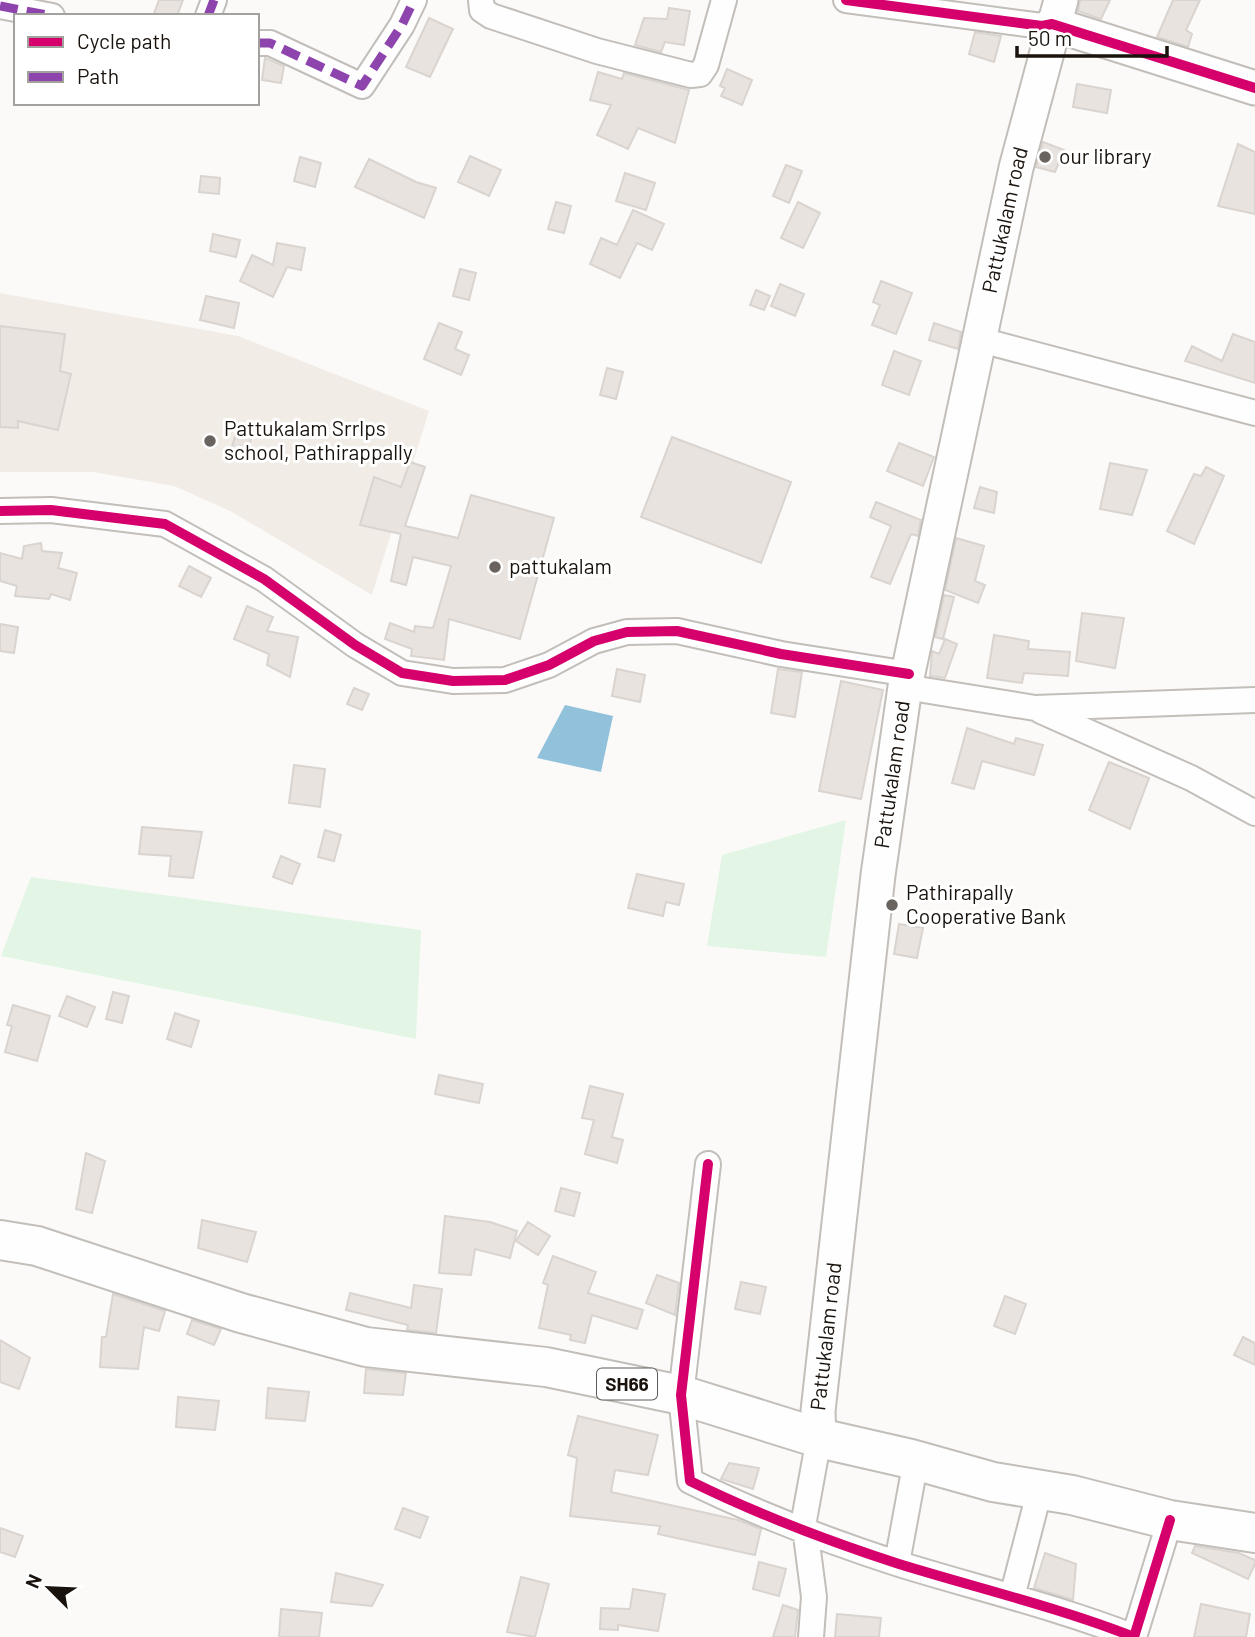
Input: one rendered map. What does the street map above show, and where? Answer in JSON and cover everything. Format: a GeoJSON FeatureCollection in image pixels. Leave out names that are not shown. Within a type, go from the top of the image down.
{"type":"FeatureCollection","features":[{"type":"Feature","properties":{"kind":"main road"},"geometry":{"type":"LineString","coordinates":[[1057,12],[1255,88]]}},
{"type":"Feature","properties":{"kind":"main road","name":"Pattukalam road"},"geometry":{"type":"LineString","coordinates":[[819,1438],[818,1411],[878,875],[907,681],[977,339],[1016,167],[1057,12]]}},
{"type":"Feature","properties":{"kind":"main road","name":"SH66"},"geometry":{"type":"LineString","coordinates":[[0,1240],[37,1246],[241,1313],[366,1346],[546,1367],[681,1395],[819,1438],[916,1460],[993,1482],[1040,1489],[1171,1520],[1255,1533]]}},
{"type":"Feature","properties":{"kind":"street"},"geometry":{"type":"LineString","coordinates":[[259,43],[270,43],[362,86],[415,0]]}},
{"type":"Feature","properties":{"kind":"street"},"geometry":{"type":"LineString","coordinates":[[481,0],[482,10],[491,16],[597,51],[691,75],[700,74],[706,65],[724,0]]}},
{"type":"Feature","properties":{"kind":"street"},"geometry":{"type":"LineString","coordinates":[[846,0],[1042,26],[1057,12]]}},
{"type":"Feature","properties":{"kind":"street"},"geometry":{"type":"LineString","coordinates":[[0,6],[42,14]]}},
{"type":"Feature","properties":{"kind":"street"},"geometry":{"type":"LineString","coordinates":[[977,339],[1255,413]]}},
{"type":"Feature","properties":{"kind":"street"},"geometry":{"type":"LineString","coordinates":[[0,511],[51,510],[165,524],[264,579],[355,645],[402,673],[453,681],[505,680],[549,665],[605,638],[627,632],[677,631],[1035,708],[1192,778],[1255,813]]}},
{"type":"Feature","properties":{"kind":"street"},"geometry":{"type":"LineString","coordinates":[[1035,708],[1255,700]]}},
{"type":"Feature","properties":{"kind":"street"},"geometry":{"type":"LineString","coordinates":[[708,1164],[681,1395],[690,1481],[737,1504],[897,1563],[1133,1637],[1171,1520]]}},
{"type":"Feature","properties":{"kind":"street"},"geometry":{"type":"LineString","coordinates":[[811,1637],[814,1597],[804,1520],[819,1438]]}},
{"type":"Feature","properties":{"kind":"street"},"geometry":{"type":"LineString","coordinates":[[897,1563],[916,1460]]}},
{"type":"Feature","properties":{"kind":"street"},"geometry":{"type":"LineString","coordinates":[[1012,1597],[1040,1489]]}},
{"type":"Feature","properties":{"kind":"shaded area","name":"Pattukalam Srrlps school, Pathirappally"},"geometry":{"type":"Polygon","coordinates":[[[0,293],[238,336],[429,411],[372,595],[232,512],[174,486],[93,472],[0,472],[0,293]]]}},
{"type":"Feature","properties":{"kind":"green space"},"geometry":{"type":"Polygon","coordinates":[[[846,820],[826,957],[707,946],[722,855],[846,820]]]}},
{"type":"Feature","properties":{"kind":"green space"},"geometry":{"type":"Polygon","coordinates":[[[31,877],[421,930],[416,1039],[1,956],[31,877]]]}},
{"type":"Feature","properties":{"kind":"water"},"geometry":{"type":"Polygon","coordinates":[[[565,705],[613,716],[601,772],[537,758],[565,705]]]}},
{"type":"Feature","properties":{"kind":"building"},"geometry":{"type":"Polygon","coordinates":[[[159,0],[183,0],[178,14],[154,14],[159,0]]]}},
{"type":"Feature","properties":{"kind":"building"},"geometry":{"type":"Polygon","coordinates":[[[1080,0],[1110,0],[1101,19],[1078,11],[1080,0]]]}},
{"type":"Feature","properties":{"kind":"building"},"geometry":{"type":"Polygon","coordinates":[[[1173,0],[1200,0],[1186,30],[1192,34],[1188,47],[1157,37],[1173,0]]]}},
{"type":"Feature","properties":{"kind":"building"},"geometry":{"type":"Polygon","coordinates":[[[669,8],[690,11],[684,45],[665,42],[661,52],[635,45],[644,18],[667,19],[669,8]]]}},
{"type":"Feature","properties":{"kind":"building"},"geometry":{"type":"Polygon","coordinates":[[[429,18],[453,29],[430,77],[406,67],[429,18]]]}},
{"type":"Feature","properties":{"kind":"building"},"geometry":{"type":"Polygon","coordinates":[[[975,32],[1001,36],[994,62],[969,54],[975,32]]]}},
{"type":"Feature","properties":{"kind":"building"},"geometry":{"type":"Polygon","coordinates":[[[265,58],[284,66],[281,83],[262,80],[265,58]]]}},
{"type":"Feature","properties":{"kind":"building"},"geometry":{"type":"Polygon","coordinates":[[[727,69],[752,80],[742,105],[721,96],[725,88],[720,86],[727,69]]]}},
{"type":"Feature","properties":{"kind":"building"},"geometry":{"type":"Polygon","coordinates":[[[598,72],[622,79],[624,73],[689,90],[675,143],[638,128],[628,149],[597,135],[611,105],[590,100],[598,72]]]}},
{"type":"Feature","properties":{"kind":"building"},"geometry":{"type":"Polygon","coordinates":[[[1077,84],[1111,90],[1107,113],[1073,107],[1077,84]]]}},
{"type":"Feature","properties":{"kind":"building","name":"our library"},"geometry":{"type":"Polygon","coordinates":[[[1043,142],[1064,150],[1055,172],[1036,167],[1043,142]]]}},
{"type":"Feature","properties":{"kind":"building"},"geometry":{"type":"Polygon","coordinates":[[[1238,144],[1255,152],[1255,214],[1218,206],[1238,144]]]}},
{"type":"Feature","properties":{"kind":"building"},"geometry":{"type":"Polygon","coordinates":[[[470,156],[501,170],[489,196],[458,182],[470,156]]]}},
{"type":"Feature","properties":{"kind":"building"},"geometry":{"type":"Polygon","coordinates":[[[300,157],[321,163],[315,187],[294,181],[300,157]]]}},
{"type":"Feature","properties":{"kind":"building"},"geometry":{"type":"Polygon","coordinates":[[[369,159],[416,182],[436,188],[424,218],[355,187],[369,159]]]}},
{"type":"Feature","properties":{"kind":"building"},"geometry":{"type":"Polygon","coordinates":[[[786,165],[802,171],[789,203],[773,196],[786,165]]]}},
{"type":"Feature","properties":{"kind":"building"},"geometry":{"type":"Polygon","coordinates":[[[625,173],[655,183],[646,210],[616,201],[625,173]]]}},
{"type":"Feature","properties":{"kind":"building"},"geometry":{"type":"Polygon","coordinates":[[[201,176],[220,178],[219,194],[199,192],[201,176]]]}},
{"type":"Feature","properties":{"kind":"building"},"geometry":{"type":"Polygon","coordinates":[[[556,202],[571,206],[564,233],[548,229],[556,202]]]}},
{"type":"Feature","properties":{"kind":"building"},"geometry":{"type":"Polygon","coordinates":[[[798,202],[820,213],[803,248],[781,238],[798,202]]]}},
{"type":"Feature","properties":{"kind":"building"},"geometry":{"type":"Polygon","coordinates":[[[633,210],[664,224],[652,250],[637,243],[620,278],[590,264],[601,238],[617,245],[633,210]]]}},
{"type":"Feature","properties":{"kind":"building"},"geometry":{"type":"Polygon","coordinates":[[[213,234],[240,240],[236,257],[210,251],[213,234]]]}},
{"type":"Feature","properties":{"kind":"building"},"geometry":{"type":"Polygon","coordinates":[[[277,243],[305,248],[301,270],[287,267],[273,297],[240,281],[252,255],[273,265],[277,243]]]}},
{"type":"Feature","properties":{"kind":"building"},"geometry":{"type":"Polygon","coordinates":[[[460,269],[476,273],[469,300],[453,296],[460,269]]]}},
{"type":"Feature","properties":{"kind":"building"},"geometry":{"type":"Polygon","coordinates":[[[881,281],[912,293],[896,334],[872,325],[880,305],[873,302],[881,281]]]}},
{"type":"Feature","properties":{"kind":"building"},"geometry":{"type":"Polygon","coordinates":[[[780,284],[804,294],[795,316],[771,306],[780,284]]]}},
{"type":"Feature","properties":{"kind":"building"},"geometry":{"type":"Polygon","coordinates":[[[756,290],[770,296],[764,310],[750,305],[756,290]]]}},
{"type":"Feature","properties":{"kind":"building"},"geometry":{"type":"Polygon","coordinates":[[[206,296],[239,303],[234,328],[200,320],[206,296]]]}},
{"type":"Feature","properties":{"kind":"building"},"geometry":{"type":"Polygon","coordinates":[[[439,323],[462,332],[455,349],[469,355],[461,375],[424,359],[439,323]]]}},
{"type":"Feature","properties":{"kind":"building"},"geometry":{"type":"Polygon","coordinates":[[[934,323],[961,332],[958,349],[929,340],[934,323]]]}},
{"type":"Feature","properties":{"kind":"building"},"geometry":{"type":"Polygon","coordinates":[[[0,326],[65,334],[60,371],[71,374],[58,430],[18,421],[18,428],[0,427],[0,326]]]}},
{"type":"Feature","properties":{"kind":"building"},"geometry":{"type":"Polygon","coordinates":[[[1233,334],[1255,342],[1255,383],[1185,361],[1192,346],[1222,361],[1233,334]]]}},
{"type":"Feature","properties":{"kind":"building"},"geometry":{"type":"Polygon","coordinates":[[[894,351],[921,361],[909,395],[882,385],[894,351]]]}},
{"type":"Feature","properties":{"kind":"building"},"geometry":{"type":"Polygon","coordinates":[[[607,368],[623,372],[616,399],[600,395],[607,368]]]}},
{"type":"Feature","properties":{"kind":"building"},"geometry":{"type":"Polygon","coordinates":[[[239,423],[254,427],[247,454],[231,450],[239,423]]]}},
{"type":"Feature","properties":{"kind":"building"},"geometry":{"type":"Polygon","coordinates":[[[672,437],[791,482],[761,563],[641,517],[672,437]]]}},
{"type":"Feature","properties":{"kind":"building"},"geometry":{"type":"Polygon","coordinates":[[[899,443],[934,457],[923,486],[887,471],[899,443]]]}},
{"type":"Feature","properties":{"kind":"building","name":"pattukalam"},"geometry":{"type":"Polygon","coordinates":[[[410,462],[425,467],[405,526],[458,538],[471,495],[554,518],[520,639],[449,619],[444,660],[411,656],[412,649],[385,639],[390,623],[414,632],[415,626],[433,628],[451,566],[413,557],[406,585],[391,581],[401,534],[360,525],[374,477],[401,487],[410,462]]]}},
{"type":"Feature","properties":{"kind":"building"},"geometry":{"type":"Polygon","coordinates":[[[1110,463],[1147,470],[1132,515],[1100,509],[1110,463]]]}},
{"type":"Feature","properties":{"kind":"building"},"geometry":{"type":"Polygon","coordinates":[[[1206,467],[1224,476],[1194,544],[1167,531],[1194,474],[1201,476],[1206,467]]]}},
{"type":"Feature","properties":{"kind":"building"},"geometry":{"type":"Polygon","coordinates":[[[980,487],[997,492],[994,513],[974,508],[980,487]]]}},
{"type":"Feature","properties":{"kind":"building"},"geometry":{"type":"Polygon","coordinates":[[[876,502],[921,520],[918,536],[911,534],[890,584],[871,577],[891,526],[870,517],[876,502]]]}},
{"type":"Feature","properties":{"kind":"building"},"geometry":{"type":"Polygon","coordinates":[[[956,538],[984,546],[975,581],[985,585],[978,603],[945,590],[956,538]]]}},
{"type":"Feature","properties":{"kind":"building"},"geometry":{"type":"Polygon","coordinates":[[[41,543],[42,551],[62,553],[58,568],[77,573],[70,600],[51,594],[49,599],[15,596],[17,586],[0,581],[0,553],[22,559],[24,546],[41,543]]]}},
{"type":"Feature","properties":{"kind":"building"},"geometry":{"type":"Polygon","coordinates":[[[189,566],[211,578],[201,597],[179,586],[189,566]]]}},
{"type":"Feature","properties":{"kind":"building"},"geometry":{"type":"Polygon","coordinates":[[[944,595],[954,597],[943,639],[935,637],[944,595]]]}},
{"type":"Feature","properties":{"kind":"building"},"geometry":{"type":"Polygon","coordinates":[[[247,606],[273,617],[267,631],[298,637],[290,677],[267,665],[269,654],[234,639],[247,606]]]}},
{"type":"Feature","properties":{"kind":"building"},"geometry":{"type":"Polygon","coordinates":[[[1082,613],[1124,618],[1115,668],[1076,661],[1082,613]]]}},
{"type":"Feature","properties":{"kind":"building"},"geometry":{"type":"Polygon","coordinates":[[[0,624],[18,627],[14,653],[0,651],[0,624]]]}},
{"type":"Feature","properties":{"kind":"building"},"geometry":{"type":"Polygon","coordinates":[[[994,635],[1029,641],[1028,649],[1070,652],[1068,676],[1024,673],[1022,683],[987,678],[994,635]]]}},
{"type":"Feature","properties":{"kind":"building"},"geometry":{"type":"Polygon","coordinates":[[[945,639],[957,644],[945,678],[930,676],[932,651],[939,654],[945,639]]]}},
{"type":"Feature","properties":{"kind":"building"},"geometry":{"type":"Polygon","coordinates":[[[617,669],[645,675],[640,702],[612,696],[617,669]]]}},
{"type":"Feature","properties":{"kind":"building"},"geometry":{"type":"Polygon","coordinates":[[[778,669],[802,672],[795,717],[771,713],[778,669]]]}},
{"type":"Feature","properties":{"kind":"building"},"geometry":{"type":"Polygon","coordinates":[[[841,681],[883,690],[861,799],[819,791],[841,681]]]}},
{"type":"Feature","properties":{"kind":"building"},"geometry":{"type":"Polygon","coordinates":[[[354,688],[369,694],[362,710],[347,704],[354,688]]]}},
{"type":"Feature","properties":{"kind":"building"},"geometry":{"type":"Polygon","coordinates":[[[967,728],[1014,744],[1016,738],[1043,745],[1034,775],[982,761],[974,789],[952,783],[967,728]]]}},
{"type":"Feature","properties":{"kind":"building"},"geometry":{"type":"Polygon","coordinates":[[[1109,762],[1149,778],[1130,829],[1089,810],[1109,762]]]}},
{"type":"Feature","properties":{"kind":"building"},"geometry":{"type":"Polygon","coordinates":[[[294,765],[325,769],[320,807],[289,803],[294,765]]]}},
{"type":"Feature","properties":{"kind":"building"},"geometry":{"type":"Polygon","coordinates":[[[142,827],[202,832],[193,878],[169,876],[171,856],[139,854],[142,827]]]}},
{"type":"Feature","properties":{"kind":"building"},"geometry":{"type":"Polygon","coordinates":[[[325,830],[341,835],[334,861],[318,857],[325,830]]]}},
{"type":"Feature","properties":{"kind":"building"},"geometry":{"type":"Polygon","coordinates":[[[281,856],[300,864],[292,884],[273,877],[281,856]]]}},
{"type":"Feature","properties":{"kind":"building"},"geometry":{"type":"Polygon","coordinates":[[[637,874],[684,884],[679,905],[666,902],[663,916],[628,908],[637,874]]]}},
{"type":"Feature","properties":{"kind":"building"},"geometry":{"type":"Polygon","coordinates":[[[899,924],[923,928],[917,958],[894,954],[899,924]]]}},
{"type":"Feature","properties":{"kind":"building"},"geometry":{"type":"Polygon","coordinates":[[[113,992],[129,996],[122,1023],[106,1019],[113,992]]]}},
{"type":"Feature","properties":{"kind":"building"},"geometry":{"type":"Polygon","coordinates":[[[67,996],[95,1007],[87,1027],[59,1016],[67,996]]]}},
{"type":"Feature","properties":{"kind":"building"},"geometry":{"type":"Polygon","coordinates":[[[13,1005],[50,1016],[37,1061],[5,1052],[12,1026],[7,1025],[13,1005]]]}},
{"type":"Feature","properties":{"kind":"building"},"geometry":{"type":"Polygon","coordinates":[[[175,1013],[199,1021],[191,1047],[167,1039],[175,1013]]]}},
{"type":"Feature","properties":{"kind":"building"},"geometry":{"type":"Polygon","coordinates":[[[439,1075],[483,1084],[479,1103],[435,1094],[439,1075]]]}},
{"type":"Feature","properties":{"kind":"building"},"geometry":{"type":"Polygon","coordinates":[[[590,1086],[623,1094],[612,1137],[623,1140],[617,1163],[585,1154],[594,1120],[582,1118],[590,1086]]]}},
{"type":"Feature","properties":{"kind":"building"},"geometry":{"type":"Polygon","coordinates":[[[86,1153],[105,1161],[92,1213],[76,1209],[86,1153]]]}},
{"type":"Feature","properties":{"kind":"building"},"geometry":{"type":"Polygon","coordinates":[[[561,1188],[580,1193],[574,1216],[555,1211],[561,1188]]]}},
{"type":"Feature","properties":{"kind":"building"},"geometry":{"type":"Polygon","coordinates":[[[445,1216],[490,1222],[517,1231],[510,1258],[475,1249],[471,1275],[439,1273],[445,1216]]]}},
{"type":"Feature","properties":{"kind":"building"},"geometry":{"type":"Polygon","coordinates":[[[202,1220],[256,1232],[247,1262],[198,1248],[202,1220]]]}},
{"type":"Feature","properties":{"kind":"building"},"geometry":{"type":"Polygon","coordinates":[[[528,1222],[550,1236],[538,1255],[516,1241],[528,1222]]]}},
{"type":"Feature","properties":{"kind":"building"},"geometry":{"type":"Polygon","coordinates":[[[553,1256],[596,1272],[588,1293],[643,1310],[637,1329],[592,1315],[585,1343],[570,1340],[571,1335],[539,1328],[548,1285],[543,1283],[553,1256]]]}},
{"type":"Feature","properties":{"kind":"building"},"geometry":{"type":"Polygon","coordinates":[[[657,1275],[679,1283],[675,1315],[646,1303],[657,1275]]]}},
{"type":"Feature","properties":{"kind":"building"},"geometry":{"type":"Polygon","coordinates":[[[741,1282],[766,1287],[760,1314],[735,1309],[741,1282]]]}},
{"type":"Feature","properties":{"kind":"building"},"geometry":{"type":"Polygon","coordinates":[[[414,1285],[442,1289],[436,1333],[407,1330],[408,1325],[346,1310],[350,1293],[411,1308],[414,1285]]]}},
{"type":"Feature","properties":{"kind":"building"},"geometry":{"type":"Polygon","coordinates":[[[113,1294],[165,1311],[159,1331],[144,1327],[138,1369],[100,1367],[102,1337],[106,1337],[113,1294]]]}},
{"type":"Feature","properties":{"kind":"building"},"geometry":{"type":"Polygon","coordinates":[[[1005,1296],[1026,1304],[1015,1334],[994,1326],[1005,1296]]]}},
{"type":"Feature","properties":{"kind":"building"},"geometry":{"type":"Polygon","coordinates":[[[192,1320],[221,1329],[214,1345],[187,1334],[192,1320]]]}},
{"type":"Feature","properties":{"kind":"building"},"geometry":{"type":"Polygon","coordinates":[[[1243,1337],[1255,1343],[1255,1365],[1234,1355],[1243,1337]]]}},
{"type":"Feature","properties":{"kind":"building"},"geometry":{"type":"Polygon","coordinates":[[[0,1340],[30,1358],[19,1389],[0,1382],[0,1340]]]}},
{"type":"Feature","properties":{"kind":"building"},"geometry":{"type":"Polygon","coordinates":[[[366,1369],[406,1373],[403,1395],[364,1393],[366,1369]]]}},
{"type":"Feature","properties":{"kind":"building"},"geometry":{"type":"Polygon","coordinates":[[[268,1388],[309,1392],[305,1421],[266,1418],[268,1388]]]}},
{"type":"Feature","properties":{"kind":"building"},"geometry":{"type":"Polygon","coordinates":[[[178,1397],[219,1401],[215,1430],[176,1427],[178,1397]]]}},
{"type":"Feature","properties":{"kind":"building"},"geometry":{"type":"Polygon","coordinates":[[[578,1416],[658,1435],[648,1475],[615,1470],[611,1492],[738,1520],[761,1529],[755,1555],[658,1534],[660,1526],[570,1516],[577,1458],[568,1455],[578,1416]]]}},
{"type":"Feature","properties":{"kind":"building"},"geometry":{"type":"Polygon","coordinates":[[[729,1463],[759,1468],[753,1489],[721,1479],[729,1463]]]}},
{"type":"Feature","properties":{"kind":"building"},"geometry":{"type":"Polygon","coordinates":[[[403,1508],[428,1517],[420,1538],[395,1529],[403,1508]]]}},
{"type":"Feature","properties":{"kind":"building"},"geometry":{"type":"Polygon","coordinates":[[[0,1528],[23,1536],[15,1557],[0,1552],[0,1528]]]}},
{"type":"Feature","properties":{"kind":"building"},"geometry":{"type":"Polygon","coordinates":[[[1195,1546],[1239,1553],[1255,1560],[1255,1564],[1248,1579],[1192,1553],[1195,1546]]]}},
{"type":"Feature","properties":{"kind":"building"},"geometry":{"type":"Polygon","coordinates":[[[1045,1553],[1076,1564],[1073,1600],[1034,1588],[1045,1553]]]}},
{"type":"Feature","properties":{"kind":"building"},"geometry":{"type":"Polygon","coordinates":[[[759,1562],[786,1569],[779,1596],[753,1589],[759,1562]]]}},
{"type":"Feature","properties":{"kind":"building"},"geometry":{"type":"Polygon","coordinates":[[[336,1573],[383,1585],[372,1606],[331,1602],[336,1573]]]}},
{"type":"Feature","properties":{"kind":"building"},"geometry":{"type":"Polygon","coordinates":[[[521,1577],[549,1584],[535,1637],[507,1632],[521,1577]]]}},
{"type":"Feature","properties":{"kind":"building"},"geometry":{"type":"Polygon","coordinates":[[[633,1589],[665,1594],[658,1631],[618,1625],[618,1630],[600,1629],[601,1608],[630,1609],[633,1589]]]}},
{"type":"Feature","properties":{"kind":"building"},"geometry":{"type":"Polygon","coordinates":[[[1201,1604],[1250,1614],[1246,1637],[1194,1637],[1201,1604]]]}},
{"type":"Feature","properties":{"kind":"building"},"geometry":{"type":"Polygon","coordinates":[[[783,1605],[798,1610],[795,1637],[773,1637],[783,1605]]]}},
{"type":"Feature","properties":{"kind":"building"},"geometry":{"type":"Polygon","coordinates":[[[281,1609],[322,1613],[319,1637],[279,1637],[281,1609]]]}},
{"type":"Feature","properties":{"kind":"building"},"geometry":{"type":"Polygon","coordinates":[[[837,1614],[881,1618],[879,1637],[835,1637],[837,1614]]]}},
{"type":"Feature","properties":{"kind":"marked path"},"geometry":{"type":"LineString","coordinates":[[209,14],[214,0]]}},
{"type":"Feature","properties":{"kind":"marked path"},"geometry":{"type":"LineString","coordinates":[[259,43],[270,43],[362,86],[402,25],[414,0]]}},
{"type":"Feature","properties":{"kind":"marked path"},"geometry":{"type":"LineString","coordinates":[[0,6],[42,14]]}},
{"type":"Feature","properties":{"kind":"cycle path"},"geometry":{"type":"LineString","coordinates":[[846,0],[1042,26],[1052,24],[1255,88]]}},
{"type":"Feature","properties":{"kind":"cycle path"},"geometry":{"type":"LineString","coordinates":[[0,511],[51,510],[165,524],[264,579],[355,645],[402,673],[453,681],[505,680],[549,665],[594,641],[627,632],[677,631],[781,654],[909,674]]}},
{"type":"Feature","properties":{"kind":"cycle path"},"geometry":{"type":"LineString","coordinates":[[708,1164],[681,1395],[690,1481],[767,1516],[846,1546],[1076,1616],[1134,1637],[1170,1520]]}},
{"type":"Feature","properties":{"kind":"place","name":"our library"},"geometry":{"type":"Point","coordinates":[1045,157]}},
{"type":"Feature","properties":{"kind":"place","name":"Pattukalam Srrlps school, Pathirappally"},"geometry":{"type":"Point","coordinates":[210,441]}},
{"type":"Feature","properties":{"kind":"place","name":"pattukalam"},"geometry":{"type":"Point","coordinates":[495,567]}},
{"type":"Feature","properties":{"kind":"place","name":"Pathirapally Cooperative Bank"},"geometry":{"type":"Point","coordinates":[892,905]}}]}
